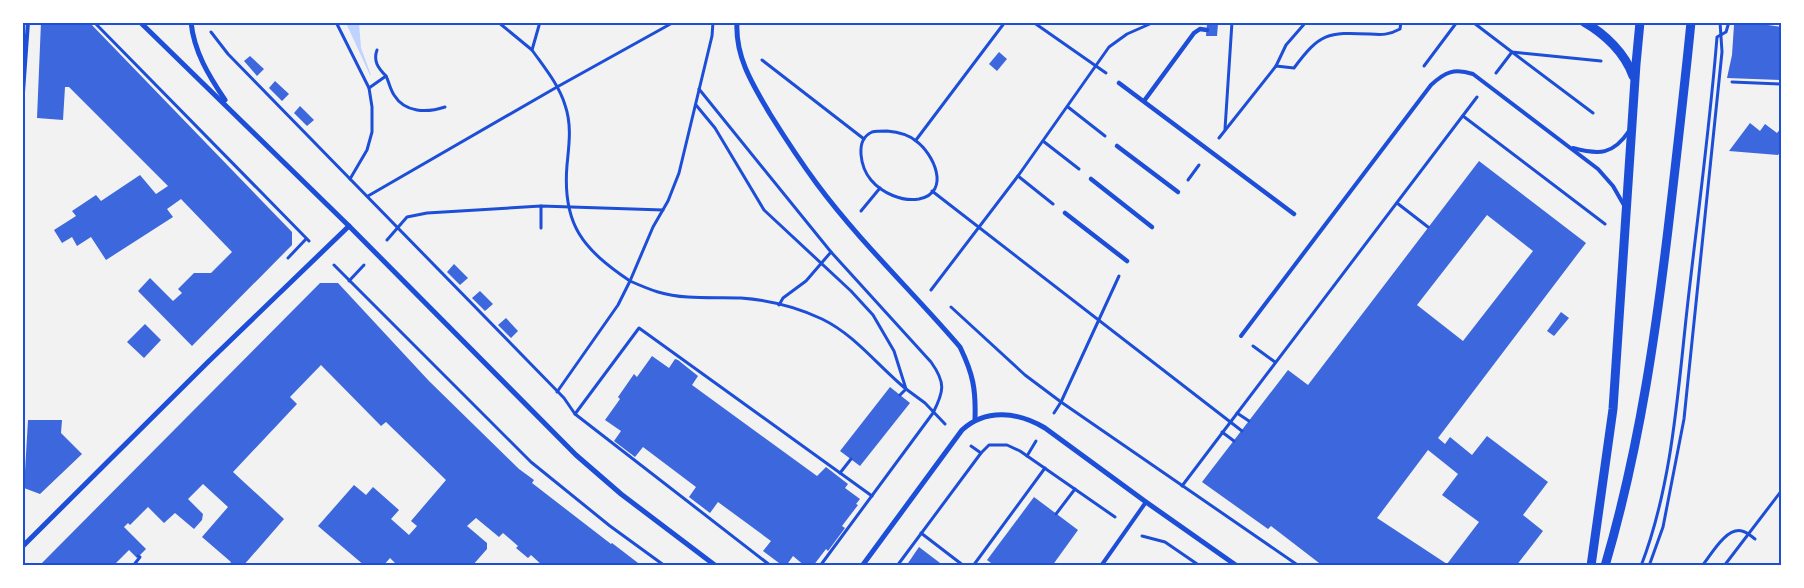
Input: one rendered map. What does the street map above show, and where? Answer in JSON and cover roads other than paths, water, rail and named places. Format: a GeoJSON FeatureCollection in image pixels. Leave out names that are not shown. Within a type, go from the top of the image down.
{"type":"FeatureCollection","features":[{"type":"Feature","properties":{"kind":"street"},"geometry":{"type":"LineString","coordinates":[[140,22],[348,226],[576,455],[622,494],[716,566]]}},
{"type":"Feature","properties":{"kind":"street"},"geometry":{"type":"LineString","coordinates":[[157,22],[164,22]]}},
{"type":"Feature","properties":{"kind":"street"},"geometry":{"type":"LineString","coordinates":[[191,22],[196,48],[203,64],[230,109]]}},
{"type":"Feature","properties":{"kind":"street"},"geometry":{"type":"LineString","coordinates":[[737,22],[738,48],[741,60],[767,108],[796,154],[839,211],[960,346],[974,382],[976,399],[975,420]]}},
{"type":"Feature","properties":{"kind":"street"},"geometry":{"type":"LineString","coordinates":[[1584,22],[1609,41],[1623,56],[1630,67],[1635,81]]}},
{"type":"Feature","properties":{"kind":"street"},"geometry":{"type":"LineString","coordinates":[[1592,566],[1613,409],[1640,22]]}},
{"type":"Feature","properties":{"kind":"street"},"geometry":{"type":"LineString","coordinates":[[1606,566],[1631,470],[1658,317],[1691,22]]}},
{"type":"Feature","properties":{"kind":"street"},"geometry":{"type":"LineString","coordinates":[[1144,101],[1194,33],[1200,29],[1206,30]]}},
{"type":"Feature","properties":{"kind":"street"},"geometry":{"type":"LineString","coordinates":[[1119,83],[1294,214]]}},
{"type":"Feature","properties":{"kind":"street"},"geometry":{"type":"LineString","coordinates":[[1118,146],[1178,192]]}},
{"type":"Feature","properties":{"kind":"street"},"geometry":{"type":"LineString","coordinates":[[1092,179],[1152,226]]}},
{"type":"Feature","properties":{"kind":"street"},"geometry":{"type":"LineString","coordinates":[[1065,213],[1126,261]]}},
{"type":"Feature","properties":{"kind":"street"},"geometry":{"type":"LineString","coordinates":[[22,547],[348,226]]}},
{"type":"Feature","properties":{"kind":"street"},"geometry":{"type":"LineString","coordinates":[[862,566],[948,446],[962,430],[975,420],[997,414],[1008,414],[1032,420],[1237,566]]}},
{"type":"Feature","properties":{"kind":"lane"},"geometry":{"type":"LineString","coordinates":[[22,106],[28,22]]}},
{"type":"Feature","properties":{"kind":"lane"},"geometry":{"type":"LineString","coordinates":[[1241,336],[1431,85],[1449,72],[1462,70],[1473,74],[1570,147],[1598,169],[1613,186],[1627,211]]}},
{"type":"Feature","properties":{"kind":"lane"},"geometry":{"type":"LineString","coordinates":[[1570,147],[1590,152],[1605,152],[1622,142],[1633,125]]}},
{"type":"Feature","properties":{"kind":"lane"},"geometry":{"type":"LineString","coordinates":[[1101,566],[1146,502]]}},
{"type":"Feature","properties":{"kind":"water"},"geometry":{"type":"Polygon","coordinates":[[[346,23],[359,23],[361,48],[371,75],[370,75],[346,23]]]}}]}
